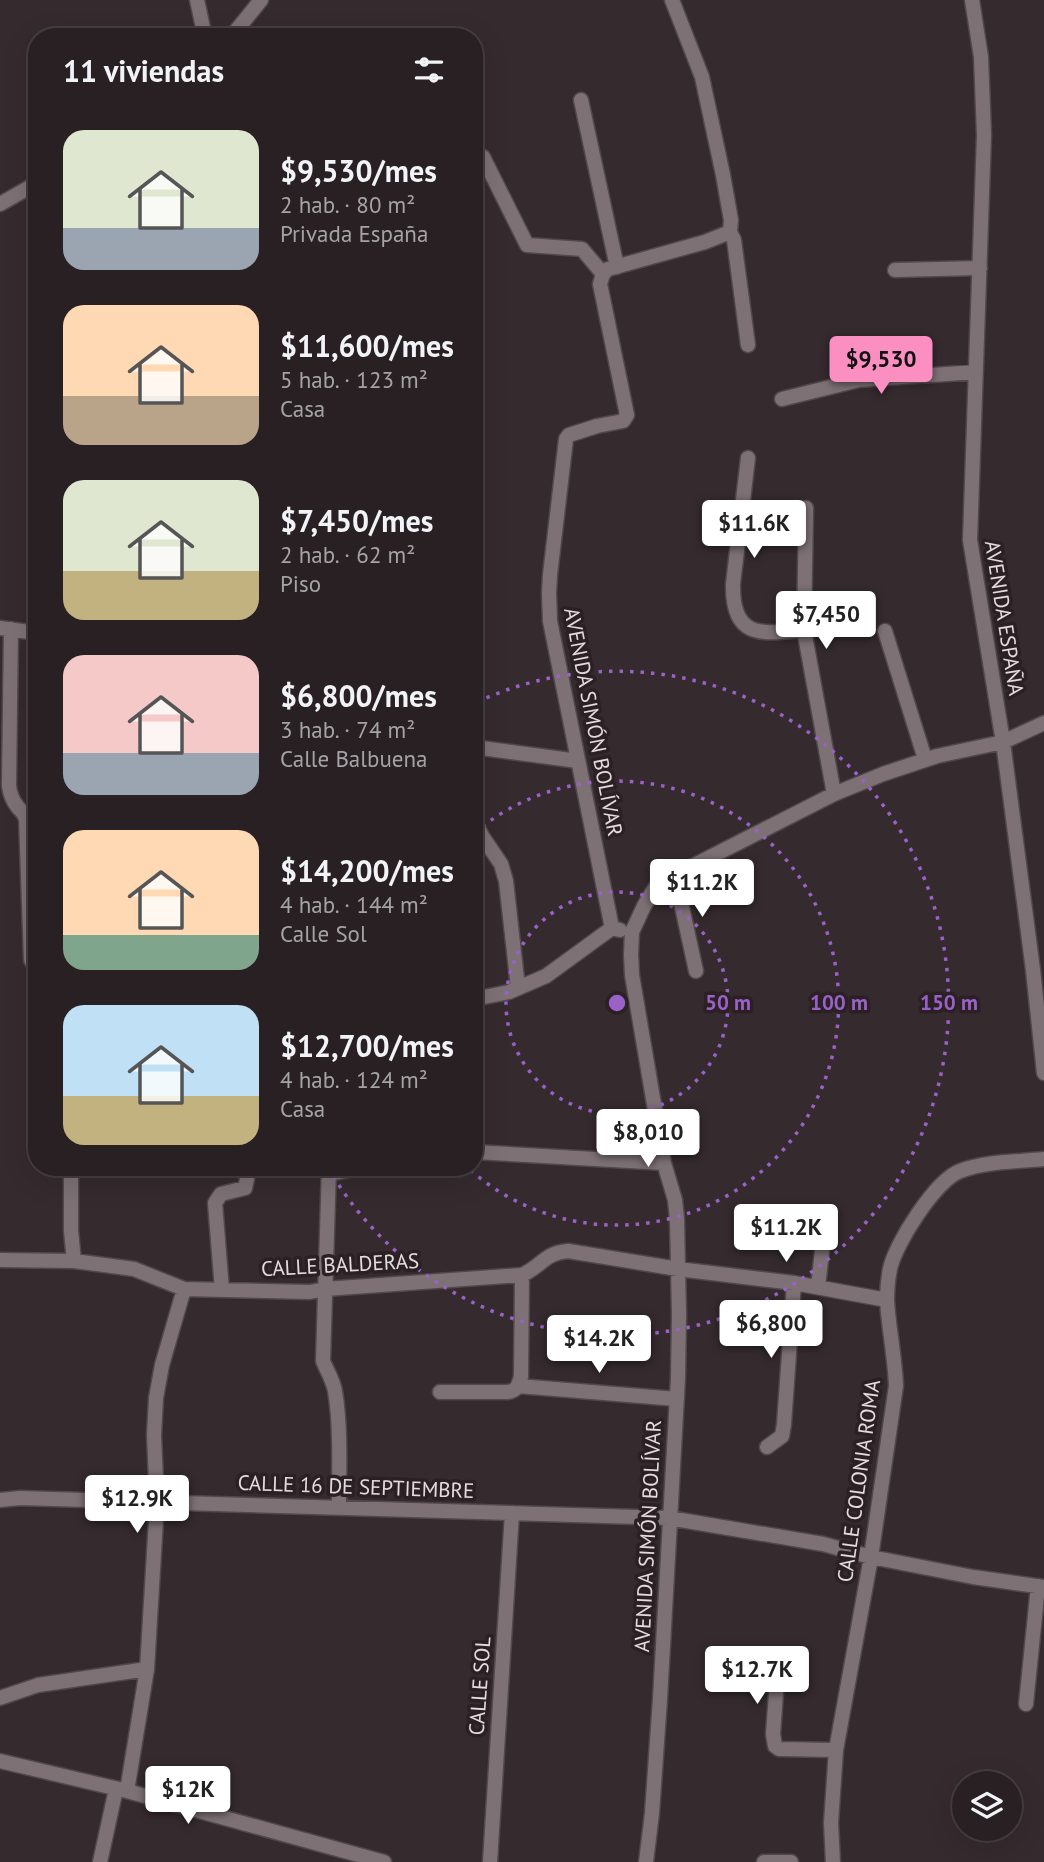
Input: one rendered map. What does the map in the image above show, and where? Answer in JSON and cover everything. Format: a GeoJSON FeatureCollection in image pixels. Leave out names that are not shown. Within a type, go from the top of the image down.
{"type":"FeatureCollection","features":[{"type":"Feature","properties":{"kind":"street"},"geometry":{"type":"LineString","coordinates":[[197,0],[203,28]]}},
{"type":"Feature","properties":{"kind":"street"},"geometry":{"type":"LineString","coordinates":[[238,28],[261,0]]}},
{"type":"Feature","properties":{"kind":"street"},"geometry":{"type":"LineString","coordinates":[[672,0],[702,77],[731,220],[730,232],[734,240],[748,345]]}},
{"type":"Feature","properties":{"kind":"street","name":"AVENIDA ESPAÑA"},"geometry":{"type":"LineString","coordinates":[[972,0],[981,57],[984,135],[970,540],[1003,742],[1044,1073]]}},
{"type":"Feature","properties":{"kind":"street"},"geometry":{"type":"LineString","coordinates":[[581,100],[617,267]]}},
{"type":"Feature","properties":{"kind":"street"},"geometry":{"type":"LineString","coordinates":[[483,158],[527,245],[582,249],[603,274],[617,267],[705,242],[730,232]]}},
{"type":"Feature","properties":{"kind":"street"},"geometry":{"type":"LineString","coordinates":[[0,204],[28,188]]}},
{"type":"Feature","properties":{"kind":"street"},"geometry":{"type":"LineString","coordinates":[[895,270],[980,268]]}},
{"type":"Feature","properties":{"kind":"street","name":"AVENIDA SIMÓN BOLÍVAR"},"geometry":{"type":"LineString","coordinates":[[603,274],[600,284],[627,415],[623,421],[578,431],[566,439],[549,593],[550,621],[612,928]]}},
{"type":"Feature","properties":{"kind":"street"},"geometry":{"type":"LineString","coordinates":[[782,399],[859,380],[976,372]]}},
{"type":"Feature","properties":{"kind":"street"},"geometry":{"type":"LineString","coordinates":[[748,458],[733,601],[740,621],[753,631],[768,633],[804,630]]}},
{"type":"Feature","properties":{"kind":"street"},"geometry":{"type":"LineString","coordinates":[[806,508],[804,630],[834,794]]}},
{"type":"Feature","properties":{"kind":"street"},"geometry":{"type":"LineString","coordinates":[[28,632],[5,629],[5,734],[9,786],[17,806],[25,813],[28,866]]}},
{"type":"Feature","properties":{"kind":"street"},"geometry":{"type":"LineString","coordinates":[[885,631],[925,759]]}},
{"type":"Feature","properties":{"kind":"street","name":"AVENIDA SIMÓN BOLÍVAR"},"geometry":{"type":"LineString","coordinates":[[646,1862],[660,1699],[677,1399],[679,1315],[675,1200],[664,1163],[632,975],[632,932],[655,888],[675,875],[834,794],[925,759],[1003,742],[1044,723]]}},
{"type":"Feature","properties":{"kind":"street"},"geometry":{"type":"LineString","coordinates":[[483,748],[578,761]]}},
{"type":"Feature","properties":{"kind":"street"},"geometry":{"type":"LineString","coordinates":[[483,837],[501,864],[506,881],[518,988]]}},
{"type":"Feature","properties":{"kind":"street"},"geometry":{"type":"LineString","coordinates":[[675,875],[695,971]]}},
{"type":"Feature","properties":{"kind":"street"},"geometry":{"type":"LineString","coordinates":[[483,997],[509,992],[546,976],[612,928],[632,932]]}},
{"type":"Feature","properties":{"kind":"street"},"geometry":{"type":"LineString","coordinates":[[483,1153],[664,1163]]}},
{"type":"Feature","properties":{"kind":"street","name":"CALLE COLONIA ROMA"},"geometry":{"type":"LineString","coordinates":[[833,1862],[831,1823],[836,1750],[871,1557],[896,1386],[887,1300],[890,1268],[911,1223],[943,1184],[957,1172],[982,1165],[1044,1159]]}},
{"type":"Feature","properties":{"kind":"street"},"geometry":{"type":"LineString","coordinates":[[71,1176],[74,1262]]}},
{"type":"Feature","properties":{"kind":"street"},"geometry":{"type":"LineString","coordinates":[[222,1290],[215,1203],[221,1194],[244,1188],[247,1176]]}},
{"type":"Feature","properties":{"kind":"street"},"geometry":{"type":"LineString","coordinates":[[329,1176],[323,1361],[335,1393],[339,1507]]}},
{"type":"Feature","properties":{"kind":"street"},"geometry":{"type":"LineString","coordinates":[[818,1287],[826,1215]]}},
{"type":"Feature","properties":{"kind":"street"},"geometry":{"type":"LineString","coordinates":[[440,1392],[514,1391],[521,1377],[522,1275],[533,1270],[554,1252],[568,1251],[678,1269],[794,1283],[887,1300]]}},
{"type":"Feature","properties":{"kind":"street","name":"CALLE BALDERAS"},"geometry":{"type":"LineString","coordinates":[[0,1260],[74,1262],[134,1269],[184,1289],[310,1292],[522,1275]]}},
{"type":"Feature","properties":{"kind":"street"},"geometry":{"type":"LineString","coordinates":[[767,1447],[782,1436],[784,1424],[794,1283]]}},
{"type":"Feature","properties":{"kind":"street"},"geometry":{"type":"LineString","coordinates":[[100,1862],[121,1790],[147,1669],[157,1503],[154,1435],[156,1398],[162,1365],[184,1289]]}},
{"type":"Feature","properties":{"kind":"street"},"geometry":{"type":"LineString","coordinates":[[518,1386],[677,1399]]}},
{"type":"Feature","properties":{"kind":"street","name":"CALLE 16 DE SEPTIEMBRE"},"geometry":{"type":"LineString","coordinates":[[0,1500],[20,1497],[669,1518],[823,1545],[973,1577],[1041,1587]]}},
{"type":"Feature","properties":{"kind":"street","name":"CALLE SOL"},"geometry":{"type":"LineString","coordinates":[[490,1862],[512,1513]]}},
{"type":"Feature","properties":{"kind":"street"},"geometry":{"type":"LineString","coordinates":[[1026,1704],[1041,1587]]}},
{"type":"Feature","properties":{"kind":"street"},"geometry":{"type":"LineString","coordinates":[[778,1666],[773,1734],[775,1746],[779,1749],[836,1750]]}},
{"type":"Feature","properties":{"kind":"street"},"geometry":{"type":"LineString","coordinates":[[0,1698],[38,1685],[147,1669]]}},
{"type":"Feature","properties":{"kind":"street"},"geometry":{"type":"LineString","coordinates":[[0,1761],[121,1790],[384,1862]]}},
{"type":"Feature","properties":{"kind":"street"},"geometry":{"type":"LineString","coordinates":[[764,1862],[791,1862]]}}]}
